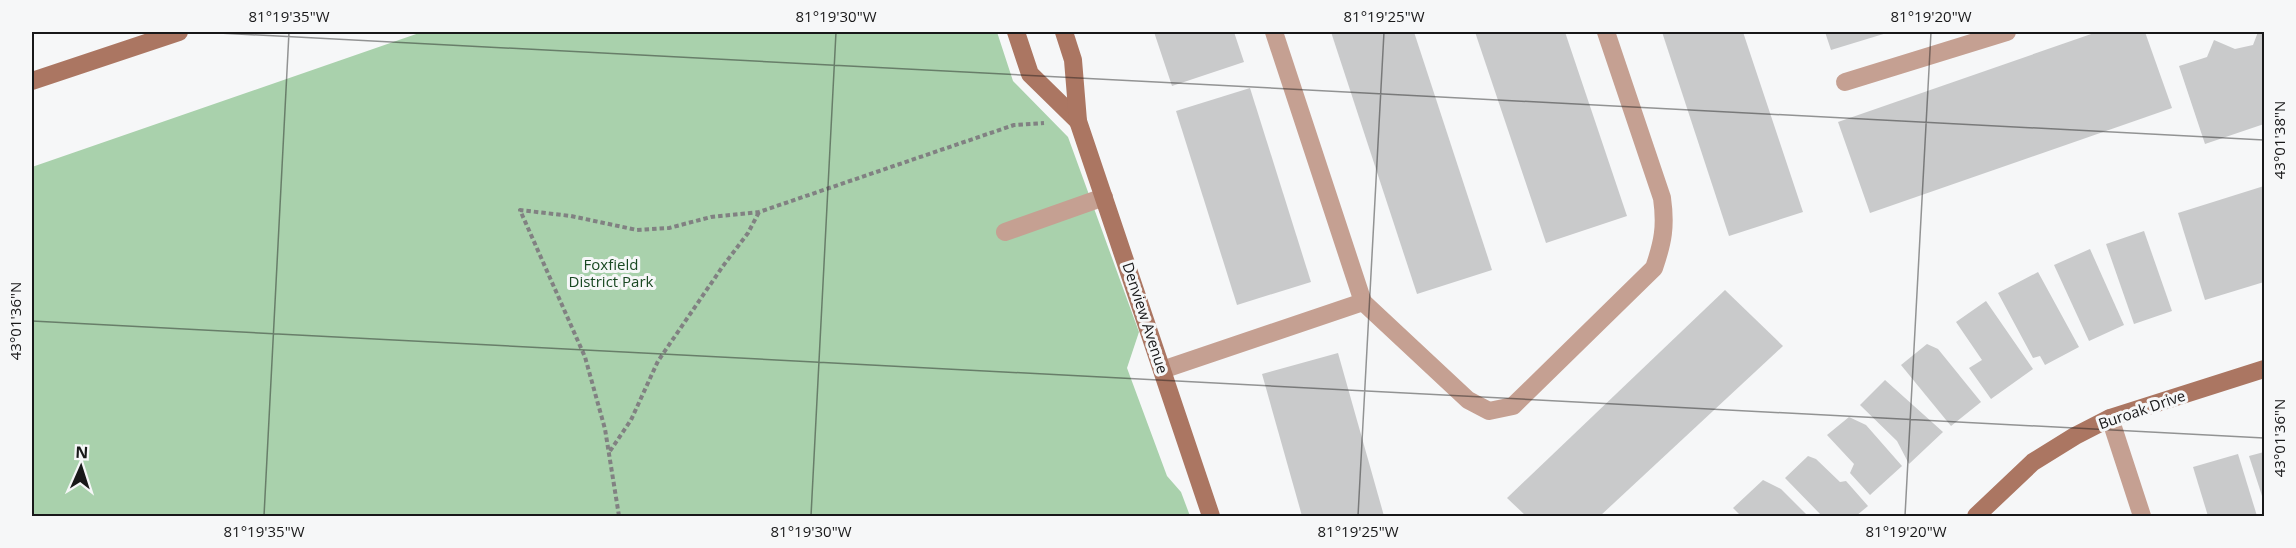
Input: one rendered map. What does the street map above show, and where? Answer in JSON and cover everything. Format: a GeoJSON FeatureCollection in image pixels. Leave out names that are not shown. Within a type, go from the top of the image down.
{"type":"FeatureCollection","features":[{"type":"Feature","properties":{"kind":"street"},"geometry":{"type":"LineString","coordinates":[[32,81],[179,32]]}},
{"type":"Feature","properties":{"kind":"street","name":"Denview Avenue"},"geometry":{"type":"LineString","coordinates":[[1016,32],[1030,74],[1078,121]]}},
{"type":"Feature","properties":{"kind":"street","name":"Denview Avenue"},"geometry":{"type":"LineString","coordinates":[[1064,32],[1073,60],[1078,121],[1211,516]]}},
{"type":"Feature","properties":{"kind":"street"},"geometry":{"type":"LineString","coordinates":[[1274,32],[1363,302],[1468,400],[1489,411],[1513,406],[1654,268],[1662,246],[1665,222],[1662,198],[1606,32]]}},
{"type":"Feature","properties":{"kind":"street"},"geometry":{"type":"LineString","coordinates":[[1845,82],[1964,38],[2007,32]]}},
{"type":"Feature","properties":{"kind":"street"},"geometry":{"type":"LineString","coordinates":[[1005,232],[1104,197]]}},
{"type":"Feature","properties":{"kind":"street"},"geometry":{"type":"LineString","coordinates":[[1162,370],[1363,302]]}},
{"type":"Feature","properties":{"kind":"street","name":"Buroak Drive"},"geometry":{"type":"LineString","coordinates":[[1976,516],[2033,462],[2110,418],[2265,369]]}},
{"type":"Feature","properties":{"kind":"street"},"geometry":{"type":"LineString","coordinates":[[2110,418],[2142,516]]}},
{"type":"Feature","properties":{"kind":"path"},"geometry":{"type":"LineString","coordinates":[[619,516],[609,452],[585,357],[520,210],[571,216],[637,230],[669,228],[711,217],[759,212],[1014,125],[1078,121]]}},
{"type":"Feature","properties":{"kind":"path"},"geometry":{"type":"LineString","coordinates":[[609,452],[631,420],[658,361],[748,233],[759,212]]}},
{"type":"Feature","properties":{"kind":"green space","name":"Foxfield District Park"},"geometry":{"type":"Polygon","coordinates":[[[422,32],[997,32],[1013,81],[1068,137],[1139,332],[1127,368],[1167,476],[1181,492],[1190,516],[32,516],[32,167],[422,32]]]}},
{"type":"Feature","properties":{"kind":"building"},"geometry":{"type":"Polygon","coordinates":[[[1154,32],[1234,32],[1244,62],[1172,86],[1154,32]]]}},
{"type":"Feature","properties":{"kind":"building"},"geometry":{"type":"Polygon","coordinates":[[[1331,32],[1414,32],[1492,270],[1417,294],[1331,32]]]}},
{"type":"Feature","properties":{"kind":"building"},"geometry":{"type":"Polygon","coordinates":[[[1475,32],[1565,32],[1627,216],[1546,243],[1475,32]]]}},
{"type":"Feature","properties":{"kind":"building"},"geometry":{"type":"Polygon","coordinates":[[[1662,32],[1743,32],[1803,212],[1729,236],[1662,32]]]}},
{"type":"Feature","properties":{"kind":"building"},"geometry":{"type":"Polygon","coordinates":[[[1825,32],[1890,32],[1831,50],[1825,32]]]}},
{"type":"Feature","properties":{"kind":"building"},"geometry":{"type":"Polygon","coordinates":[[[2097,32],[2145,32],[2172,108],[1870,213],[1838,122],[2097,32]]]}},
{"type":"Feature","properties":{"kind":"building"},"geometry":{"type":"Polygon","coordinates":[[[2258,32],[2264,32],[2264,124],[2205,144],[2179,66],[2207,57],[2214,40],[2235,49],[2253,45],[2258,32]]]}},
{"type":"Feature","properties":{"kind":"building"},"geometry":{"type":"Polygon","coordinates":[[[1250,88],[1311,282],[1237,305],[1176,111],[1250,88]]]}},
{"type":"Feature","properties":{"kind":"building"},"geometry":{"type":"Polygon","coordinates":[[[2264,186],[2264,282],[2205,300],[2178,213],[2264,186]]]}},
{"type":"Feature","properties":{"kind":"building"},"geometry":{"type":"Polygon","coordinates":[[[2144,231],[2172,311],[2134,324],[2106,244],[2144,231]]]}},
{"type":"Feature","properties":{"kind":"building"},"geometry":{"type":"Polygon","coordinates":[[[2090,249],[2124,325],[2089,341],[2054,265],[2090,249]]]}},
{"type":"Feature","properties":{"kind":"building"},"geometry":{"type":"Polygon","coordinates":[[[2038,272],[2079,347],[2045,365],[2040,356],[2033,358],[1998,293],[2038,272]]]}},
{"type":"Feature","properties":{"kind":"building"},"geometry":{"type":"Polygon","coordinates":[[[1725,290],[1783,346],[1600,516],[1526,516],[1507,498],[1725,290]]]}},
{"type":"Feature","properties":{"kind":"building"},"geometry":{"type":"Polygon","coordinates":[[[1986,301],[2033,369],[1991,399],[1969,368],[1982,360],[1956,322],[1986,301]]]}},
{"type":"Feature","properties":{"kind":"building"},"geometry":{"type":"Polygon","coordinates":[[[1927,344],[1938,349],[1981,402],[1951,426],[1901,365],[1927,344]]]}},
{"type":"Feature","properties":{"kind":"building"},"geometry":{"type":"Polygon","coordinates":[[[1338,353],[1384,516],[1302,516],[1262,374],[1338,353]]]}},
{"type":"Feature","properties":{"kind":"building"},"geometry":{"type":"Polygon","coordinates":[[[1885,380],[1943,432],[1909,464],[1897,441],[1860,405],[1885,380]]]}},
{"type":"Feature","properties":{"kind":"building"},"geometry":{"type":"Polygon","coordinates":[[[1849,417],[1866,425],[1902,466],[1870,495],[1850,473],[1854,464],[1827,435],[1849,417]]]}},
{"type":"Feature","properties":{"kind":"building"},"geometry":{"type":"Polygon","coordinates":[[[2264,452],[2264,502],[2249,456],[2264,452]]]}},
{"type":"Feature","properties":{"kind":"building"},"geometry":{"type":"Polygon","coordinates":[[[2238,454],[2257,516],[2208,516],[2193,467],[2238,454]]]}},
{"type":"Feature","properties":{"kind":"building"},"geometry":{"type":"Polygon","coordinates":[[[1808,456],[1816,459],[1840,482],[1846,481],[1868,506],[1856,516],[1822,516],[1785,478],[1808,456]]]}},
{"type":"Feature","properties":{"kind":"building"},"geometry":{"type":"Polygon","coordinates":[[[1763,480],[1781,489],[1808,516],[1741,516],[1733,508],[1763,480]]]}}]}
